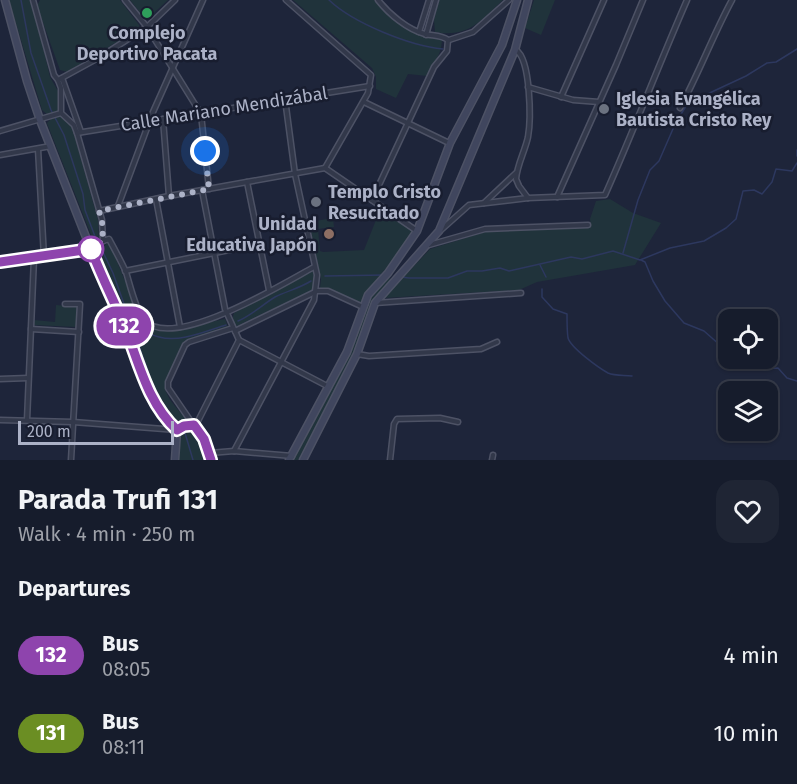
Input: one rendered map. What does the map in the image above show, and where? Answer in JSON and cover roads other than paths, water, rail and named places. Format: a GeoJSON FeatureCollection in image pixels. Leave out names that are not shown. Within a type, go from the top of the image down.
{"type":"FeatureCollection","features":[{"type":"Feature","properties":{"kind":"street"},"geometry":{"type":"LineString","coordinates":[[5,0],[40,120],[97,245],[106,288],[121,318],[151,397],[166,420],[177,430]]}},
{"type":"Feature","properties":{"kind":"street"},"geometry":{"type":"LineString","coordinates":[[33,0],[54,75],[60,79],[79,133],[102,220],[97,245]]}},
{"type":"Feature","properties":{"kind":"street"},"geometry":{"type":"LineString","coordinates":[[124,0],[147,27],[201,114],[209,189]]}},
{"type":"Feature","properties":{"kind":"street"},"geometry":{"type":"LineString","coordinates":[[60,79],[147,27],[175,0]]}},
{"type":"Feature","properties":{"kind":"street"},"geometry":{"type":"LineString","coordinates":[[118,206],[153,112],[204,0]]}},
{"type":"Feature","properties":{"kind":"street"},"geometry":{"type":"LineString","coordinates":[[286,0],[371,75],[364,102],[325,168]]}},
{"type":"Feature","properties":{"kind":"street"},"geometry":{"type":"LineString","coordinates":[[378,0],[387,10],[419,32],[444,37],[448,40],[473,32],[509,0]]}},
{"type":"Feature","properties":{"kind":"street"},"geometry":{"type":"LineString","coordinates":[[419,32],[429,0]]}},
{"type":"Feature","properties":{"kind":"street"},"geometry":{"type":"LineString","coordinates":[[426,35],[436,0]]}},
{"type":"Feature","properties":{"kind":"street"},"geometry":{"type":"LineString","coordinates":[[210,453],[234,451],[291,458],[350,346],[368,296],[398,260],[417,231],[450,143],[502,45],[517,0]]}},
{"type":"Feature","properties":{"kind":"street"},"geometry":{"type":"LineString","coordinates":[[440,231],[515,50],[528,0]]}},
{"type":"Feature","properties":{"kind":"street"},"geometry":{"type":"LineString","coordinates":[[561,97],[604,0]]}},
{"type":"Feature","properties":{"kind":"street"},"geometry":{"type":"LineString","coordinates":[[557,197],[643,0]]}},
{"type":"Feature","properties":{"kind":"street"},"geometry":{"type":"LineString","coordinates":[[303,460],[357,354],[375,303],[440,231],[469,205],[528,198],[605,195],[645,106],[656,70],[687,0]]}},
{"type":"Feature","properties":{"kind":"street"},"geometry":{"type":"LineString","coordinates":[[680,108],[732,0]]}},
{"type":"Feature","properties":{"kind":"street"},"geometry":{"type":"LineString","coordinates":[[0,10],[8,9]]}},
{"type":"Feature","properties":{"kind":"street"},"geometry":{"type":"LineString","coordinates":[[372,200],[434,67],[447,51],[448,40]]}},
{"type":"Feature","properties":{"kind":"street"},"geometry":{"type":"LineString","coordinates":[[515,50],[520,52],[523,59],[528,87],[528,135],[517,173],[519,186],[528,198]]}},
{"type":"Feature","properties":{"kind":"street"},"geometry":{"type":"LineString","coordinates":[[59,114],[60,79]]}},
{"type":"Feature","properties":{"kind":"street","name":"Calle Mariano Mendizábal"},"geometry":{"type":"LineString","coordinates":[[79,133],[370,86]]}},
{"type":"Feature","properties":{"kind":"street"},"geometry":{"type":"LineString","coordinates":[[528,87],[573,100],[599,102]]}},
{"type":"Feature","properties":{"kind":"street"},"geometry":{"type":"LineString","coordinates":[[234,451],[282,363],[317,291],[317,275],[295,174],[285,99]]}},
{"type":"Feature","properties":{"kind":"street"},"geometry":{"type":"LineString","coordinates":[[364,102],[450,143]]}},
{"type":"Feature","properties":{"kind":"street"},"geometry":{"type":"LineString","coordinates":[[0,131],[59,114],[74,124],[79,133]]}},
{"type":"Feature","properties":{"kind":"street"},"geometry":{"type":"LineString","coordinates":[[163,119],[169,196]]}},
{"type":"Feature","properties":{"kind":"street"},"geometry":{"type":"LineString","coordinates":[[0,155],[51,146]]}},
{"type":"Feature","properties":{"kind":"street"},"geometry":{"type":"LineString","coordinates":[[38,149],[44,257]]}},
{"type":"Feature","properties":{"kind":"street"},"geometry":{"type":"LineString","coordinates":[[99,211],[325,168],[417,231]]}},
{"type":"Feature","properties":{"kind":"street"},"geometry":{"type":"LineString","coordinates":[[484,203],[517,173]]}},
{"type":"Feature","properties":{"kind":"street"},"geometry":{"type":"LineString","coordinates":[[248,182],[269,290]]}},
{"type":"Feature","properties":{"kind":"street"},"geometry":{"type":"LineString","coordinates":[[202,190],[227,314],[239,340],[329,387]]}},
{"type":"Feature","properties":{"kind":"street"},"geometry":{"type":"LineString","coordinates":[[156,199],[180,327]]}},
{"type":"Feature","properties":{"kind":"street"},"geometry":{"type":"LineString","coordinates":[[428,245],[484,230],[588,225]]}},
{"type":"Feature","properties":{"kind":"street"},"geometry":{"type":"LineString","coordinates":[[0,262],[44,257],[97,245],[109,239],[125,271],[142,318],[158,327],[180,327],[227,314],[314,267]]}},
{"type":"Feature","properties":{"kind":"street"},"geometry":{"type":"LineString","coordinates":[[125,271],[259,244]]}},
{"type":"Feature","properties":{"kind":"street"},"geometry":{"type":"LineString","coordinates":[[27,420],[34,258]]}},
{"type":"Feature","properties":{"kind":"street"},"geometry":{"type":"LineString","coordinates":[[398,260],[407,267]]}},
{"type":"Feature","properties":{"kind":"street"},"geometry":{"type":"LineString","coordinates":[[211,460],[210,453],[194,425],[168,388],[168,382],[185,345],[234,329],[317,291],[328,291],[363,307]]}},
{"type":"Feature","properties":{"kind":"street"},"geometry":{"type":"LineString","coordinates":[[375,303],[521,293]]}},
{"type":"Feature","properties":{"kind":"street"},"geometry":{"type":"LineString","coordinates":[[65,303],[80,304],[71,460]]}},
{"type":"Feature","properties":{"kind":"street"},"geometry":{"type":"LineString","coordinates":[[31,329],[79,332]]}},
{"type":"Feature","properties":{"kind":"street"},"geometry":{"type":"LineString","coordinates":[[0,420],[73,422],[177,430],[184,426],[194,425],[239,340]]}},
{"type":"Feature","properties":{"kind":"street"},"geometry":{"type":"LineString","coordinates":[[357,354],[369,356],[481,349],[497,342]]}},
{"type":"Feature","properties":{"kind":"street"},"geometry":{"type":"LineString","coordinates":[[0,379],[28,378]]}},
{"type":"Feature","properties":{"kind":"street"},"geometry":{"type":"LineString","coordinates":[[390,460],[394,424],[397,419],[440,418],[458,422]]}},
{"type":"Feature","properties":{"kind":"street"},"geometry":{"type":"LineString","coordinates":[[175,460],[177,430]]}},
{"type":"Feature","properties":{"kind":"waterway"},"geometry":{"type":"LineString","coordinates":[[21,0],[31,53],[51,110],[64,135],[83,194],[85,210],[96,239]]}},
{"type":"Feature","properties":{"kind":"waterway"},"geometry":{"type":"LineString","coordinates":[[329,0],[352,17],[383,32],[415,43],[443,49]]}},
{"type":"Feature","properties":{"kind":"waterway"},"geometry":{"type":"LineString","coordinates":[[623,253],[638,200],[650,170],[659,161],[676,122],[688,103],[746,76],[767,63],[776,62],[797,49]]}},
{"type":"Feature","properties":{"kind":"waterway"},"geometry":{"type":"LineString","coordinates":[[797,150],[797,156]]}},
{"type":"Feature","properties":{"kind":"waterway"},"geometry":{"type":"LineString","coordinates":[[401,277],[448,278],[467,271],[500,268],[509,271],[571,257],[582,259],[613,251],[640,260],[670,248],[704,241],[726,228],[736,219],[743,191],[754,190],[762,194],[772,182],[776,169],[792,171],[797,163]]}},
{"type":"Feature","properties":{"kind":"waterway"},"geometry":{"type":"LineString","coordinates":[[102,250],[113,273],[155,391],[185,433],[193,460]]}},
{"type":"Feature","properties":{"kind":"waterway"},"geometry":{"type":"LineString","coordinates":[[641,260],[645,262],[665,301],[684,323],[704,331],[718,343]]}},
{"type":"Feature","properties":{"kind":"waterway"},"geometry":{"type":"LineString","coordinates":[[540,265],[546,277]]}},
{"type":"Feature","properties":{"kind":"waterway"},"geometry":{"type":"LineString","coordinates":[[325,276],[385,275]]}},
{"type":"Feature","properties":{"kind":"waterway"},"geometry":{"type":"LineString","coordinates":[[238,321],[275,297],[311,281]]}},
{"type":"Feature","properties":{"kind":"waterway"},"geometry":{"type":"LineString","coordinates":[[542,289],[542,297],[553,309],[567,314],[568,338],[574,347],[608,373],[632,376]]}},
{"type":"Feature","properties":{"kind":"waterway"},"geometry":{"type":"LineString","coordinates":[[132,326],[156,336],[176,338],[193,336],[226,325]]}},
{"type":"Feature","properties":{"kind":"waterway"},"geometry":{"type":"LineString","coordinates":[[778,368],[787,378],[797,381]]}},
{"type":"Feature","properties":{"kind":"place","name":"Complejo Deportivo Pacata"},"geometry":{"type":"Point","coordinates":[147,13]}},
{"type":"Feature","properties":{"kind":"place","name":"Iglesia Evangélica Bautista Cristo Rey"},"geometry":{"type":"Point","coordinates":[604,109]}},
{"type":"Feature","properties":{"kind":"place","name":"Templo Cristo Resucitado"},"geometry":{"type":"Point","coordinates":[316,202]}},
{"type":"Feature","properties":{"kind":"place","name":"Unidad Educativa Japón"},"geometry":{"type":"Point","coordinates":[329,234]}}]}
